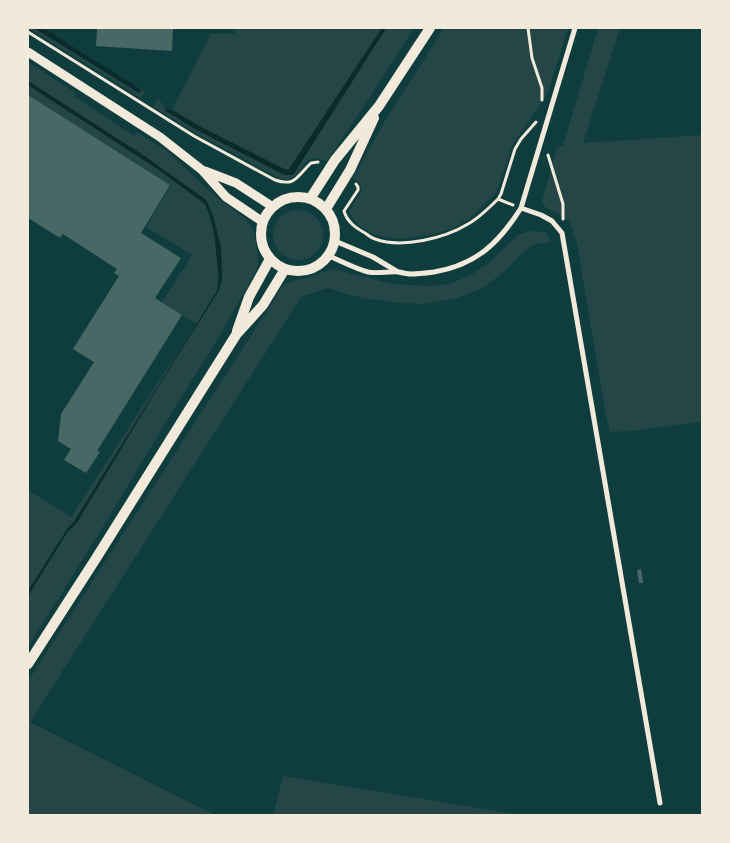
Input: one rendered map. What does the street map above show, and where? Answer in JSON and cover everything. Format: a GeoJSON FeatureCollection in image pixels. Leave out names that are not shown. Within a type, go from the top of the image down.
{"type":"FeatureCollection","features":[{"type":"Feature","properties":{"kind":"main road"},"geometry":{"type":"LineString","coordinates":[[310,199],[330,168],[379,106],[430,28]]}},
{"type":"Feature","properties":{"kind":"main road"},"geometry":{"type":"LineString","coordinates":[[326,209],[350,170],[379,106]]}},
{"type":"Feature","properties":{"kind":"main road"},"geometry":{"type":"LineString","coordinates":[[295,197],[310,199],[326,209],[334,224],[336,232],[332,252],[323,263],[309,270],[293,272],[285,270],[270,259],[262,246],[261,230],[265,216],[273,206],[280,202],[295,197]]}},
{"type":"Feature","properties":{"kind":"main road"},"geometry":{"type":"LineString","coordinates":[[236,334],[249,297],[270,259]]}},
{"type":"Feature","properties":{"kind":"main road"},"geometry":{"type":"LineString","coordinates":[[28,664],[236,334],[263,306],[285,270]]}},
{"type":"Feature","properties":{"kind":"street"},"geometry":{"type":"LineString","coordinates":[[329,256],[369,272],[417,274],[456,266],[481,254],[494,243],[521,208],[576,28]]}},
{"type":"Feature","properties":{"kind":"street"},"geometry":{"type":"LineString","coordinates":[[28,52],[160,137],[202,170],[226,197],[263,222]]}},
{"type":"Feature","properties":{"kind":"street"},"geometry":{"type":"LineString","coordinates":[[202,170],[236,183],[273,206]]}},
{"type":"Feature","properties":{"kind":"street"},"geometry":{"type":"LineString","coordinates":[[521,208],[552,221],[563,237],[660,803]]}},
{"type":"Feature","properties":{"kind":"street"},"geometry":{"type":"LineString","coordinates":[[335,241],[373,257],[399,272]]}},
{"type":"Feature","properties":{"kind":"path"},"geometry":{"type":"LineString","coordinates":[[528,28],[532,58],[542,88],[542,106]]}},
{"type":"Feature","properties":{"kind":"path"},"geometry":{"type":"LineString","coordinates":[[28,32],[194,136],[275,180],[287,183],[293,181],[311,163],[321,162],[330,168]]}},
{"type":"Feature","properties":{"kind":"path"},"geometry":{"type":"LineString","coordinates":[[345,177],[356,183],[358,187],[344,212],[352,225],[374,239],[392,242],[432,239],[452,233],[471,223],[498,199],[516,149],[521,139],[536,121]]}},
{"type":"Feature","properties":{"kind":"path"},"geometry":{"type":"LineString","coordinates":[[542,136],[563,204],[563,237]]}},
{"type":"Feature","properties":{"kind":"path"},"geometry":{"type":"LineString","coordinates":[[498,199],[521,208]]}},
{"type":"Feature","properties":{"kind":"shaded area"},"geometry":{"type":"Polygon","coordinates":[[[28,28],[34,28],[139,93],[140,91],[145,91],[141,98],[28,28]]]}},
{"type":"Feature","properties":{"kind":"shaded area"},"geometry":{"type":"Polygon","coordinates":[[[34,28],[43,28],[140,89],[139,93],[34,28]]]}},
{"type":"Feature","properties":{"kind":"shaded area"},"geometry":{"type":"Polygon","coordinates":[[[236,28],[382,28],[289,169],[286,170],[172,110],[211,33],[234,34],[236,28]]]}},
{"type":"Feature","properties":{"kind":"shaded area"},"geometry":{"type":"Polygon","coordinates":[[[382,28],[386,28],[293,175],[285,175],[195,129],[166,111],[165,108],[172,110],[286,170],[289,169],[382,28]]]}},
{"type":"Feature","properties":{"kind":"shaded area"},"geometry":{"type":"Polygon","coordinates":[[[386,28],[414,28],[327,161],[318,158],[311,159],[291,178],[277,177],[201,136],[153,107],[158,98],[166,111],[195,129],[284,175],[293,175],[386,28]]]}},
{"type":"Feature","properties":{"kind":"shaded area"},"geometry":{"type":"Polygon","coordinates":[[[444,28],[568,28],[548,93],[513,144],[496,193],[468,220],[451,229],[434,234],[401,239],[375,235],[359,226],[349,213],[362,191],[360,184],[353,178],[385,121],[444,28]]]}},
{"type":"Feature","properties":{"kind":"shaded area"},"geometry":{"type":"Polygon","coordinates":[[[598,28],[620,28],[583,143],[702,135],[702,422],[610,432],[577,244],[570,222],[546,208],[542,202],[557,147],[563,146],[598,28]]]}},
{"type":"Feature","properties":{"kind":"shaded area"},"geometry":{"type":"Polygon","coordinates":[[[28,62],[76,93],[74,96],[134,136],[137,132],[167,151],[215,196],[247,220],[254,232],[258,263],[256,271],[219,337],[28,647],[28,596],[68,531],[76,524],[160,384],[75,521],[68,528],[28,591],[28,490],[71,517],[196,324],[162,302],[192,255],[146,227],[171,185],[28,95],[28,85],[159,170],[205,204],[209,213],[216,247],[217,291],[160,383],[218,292],[222,280],[221,247],[212,213],[206,200],[143,155],[28,81],[28,62]]]}},
{"type":"Feature","properties":{"kind":"shaded area"},"geometry":{"type":"Polygon","coordinates":[[[28,81],[143,155],[206,200],[212,213],[221,247],[222,280],[218,292],[76,524],[68,531],[28,596],[28,591],[75,520],[217,291],[219,280],[214,232],[205,204],[159,170],[28,85],[28,81]]]}},
{"type":"Feature","properties":{"kind":"shaded area"},"geometry":{"type":"Polygon","coordinates":[[[293,210],[303,210],[316,217],[323,230],[323,240],[316,253],[303,260],[293,260],[284,256],[277,249],[273,240],[273,230],[277,221],[284,214],[293,210]]]}},
{"type":"Feature","properties":{"kind":"shaded area"},"geometry":{"type":"Polygon","coordinates":[[[530,231],[546,232],[550,242],[535,244],[523,252],[504,272],[481,289],[454,299],[422,304],[392,302],[368,299],[328,288],[301,297],[30,722],[215,815],[28,815],[28,681],[283,286],[293,281],[334,269],[393,284],[430,286],[450,284],[471,275],[491,261],[518,235],[530,231]]]}},
{"type":"Feature","properties":{"kind":"shaded area"},"geometry":{"type":"Polygon","coordinates":[[[283,776],[520,815],[273,815],[283,776]]]}},
{"type":"Feature","properties":{"kind":"building"},"geometry":{"type":"Polygon","coordinates":[[[97,28],[173,28],[172,51],[96,46],[97,28]]]}},
{"type":"Feature","properties":{"kind":"building"},"geometry":{"type":"Polygon","coordinates":[[[28,95],[170,185],[141,233],[181,258],[155,298],[182,315],[97,451],[100,452],[86,473],[64,460],[71,449],[58,441],[61,414],[94,362],[73,349],[119,276],[114,273],[117,269],[63,234],[60,238],[28,218],[28,95]]]}},
{"type":"Feature","properties":{"kind":"building"},"geometry":{"type":"Polygon","coordinates":[[[641,569],[643,583],[639,583],[637,570],[641,569]]]}}]}
